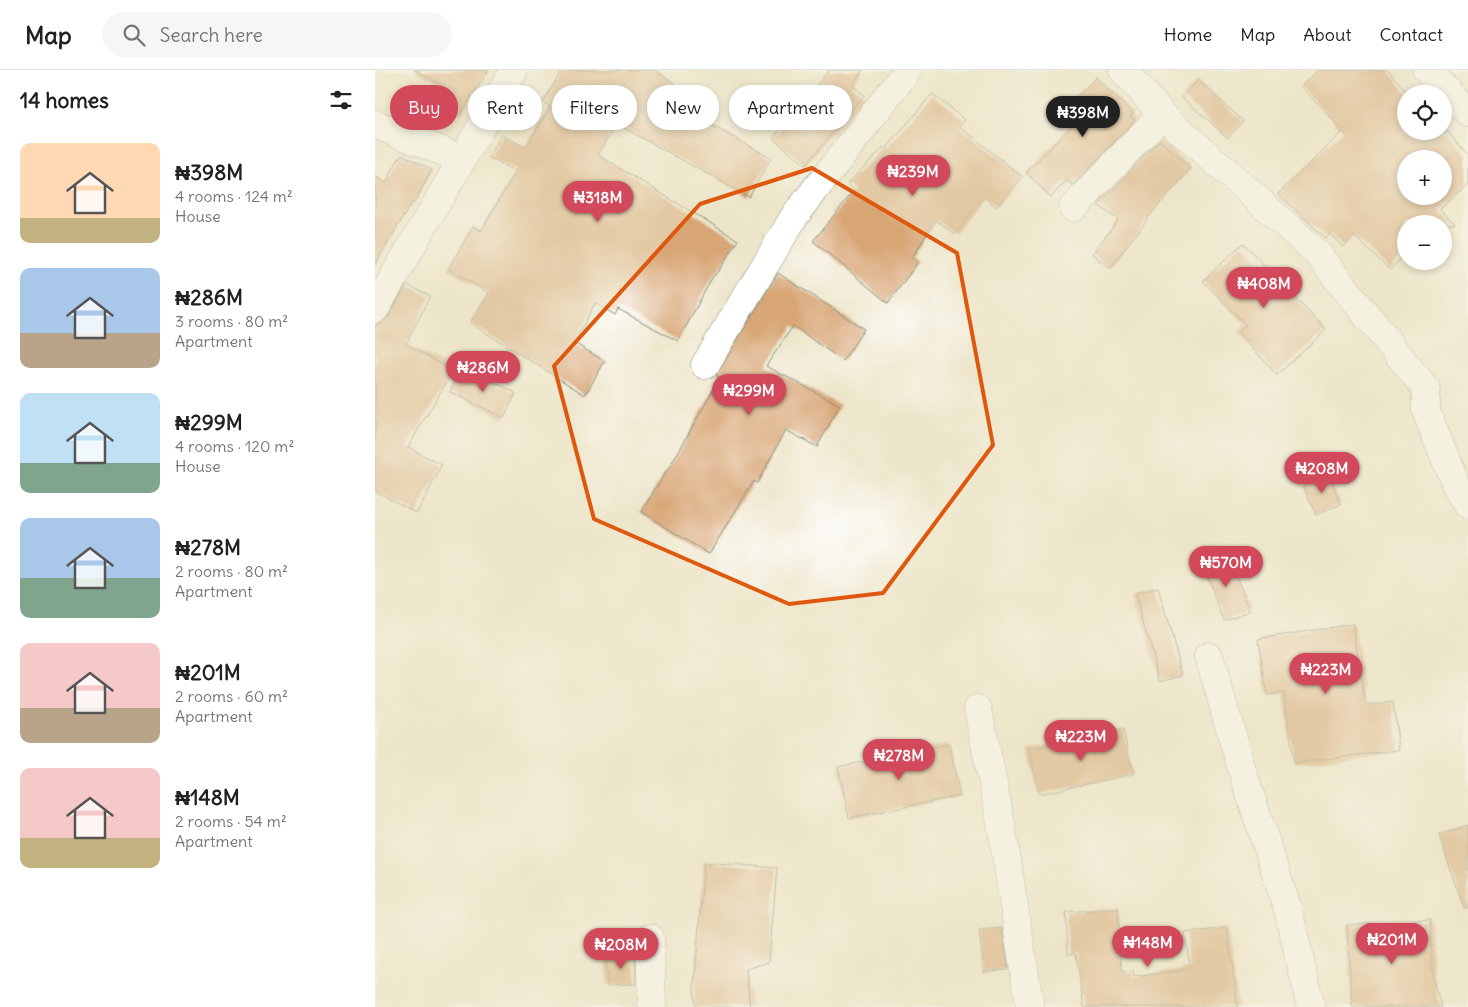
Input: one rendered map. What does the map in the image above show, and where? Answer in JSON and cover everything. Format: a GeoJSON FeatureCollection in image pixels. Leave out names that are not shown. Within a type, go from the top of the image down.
{"type":"FeatureCollection","features":[{"type":"Feature","properties":{"kind":"street"},"geometry":{"type":"LineString","coordinates":[[375,310],[514,70]]}},
{"type":"Feature","properties":{"kind":"street"},"geometry":{"type":"LineString","coordinates":[[705,365],[794,217],[907,70]]}},
{"type":"Feature","properties":{"kind":"street"},"geometry":{"type":"LineString","coordinates":[[1123,70],[1162,114],[1315,251],[1426,400],[1456,485],[1468,505]]}},
{"type":"Feature","properties":{"kind":"street"},"geometry":{"type":"LineString","coordinates":[[1427,70],[1468,114]]}},
{"type":"Feature","properties":{"kind":"street"},"geometry":{"type":"LineString","coordinates":[[1073,208],[1162,114]]}},
{"type":"Feature","properties":{"kind":"street"},"geometry":{"type":"LineString","coordinates":[[375,124],[461,159]]}},
{"type":"Feature","properties":{"kind":"street"},"geometry":{"type":"LineString","coordinates":[[1209,656],[1242,770],[1288,910],[1311,1007]]}},
{"type":"Feature","properties":{"kind":"street"},"geometry":{"type":"LineString","coordinates":[[977,709],[1001,824],[1030,1007]]}},
{"type":"Feature","properties":{"kind":"street"},"geometry":{"type":"LineString","coordinates":[[650,938],[653,1007]]}},
{"type":"Feature","properties":{"kind":"highlighted area"},"geometry":{"type":"Polygon","coordinates":[[[812,168],[957,253],[993,445],[883,593],[789,604],[594,519],[554,366],[700,204],[812,168]]]}},
{"type":"Feature","properties":{"kind":"building"},"geometry":{"type":"Polygon","coordinates":[[[414,70],[489,70],[479,85],[468,85],[468,103],[461,114],[458,112],[458,85],[442,85],[414,70]]]}},
{"type":"Feature","properties":{"kind":"building"},"geometry":{"type":"Polygon","coordinates":[[[562,70],[654,70],[675,83],[674,85],[647,85],[647,130],[719,129],[771,158],[749,197],[628,130],[637,130],[637,85],[553,85],[562,70]]]}},
{"type":"Feature","properties":{"kind":"building"},"geometry":{"type":"Polygon","coordinates":[[[829,70],[863,70],[852,85],[817,85],[829,70]]]}},
{"type":"Feature","properties":{"kind":"building"},"geometry":{"type":"Polygon","coordinates":[[[1318,70],[1388,70],[1400,85],[1397,85],[1397,140],[1452,140],[1452,137],[1468,155],[1468,185],[1452,199],[1452,150],[1397,150],[1397,205],[1445,205],[1440,209],[1446,215],[1397,215],[1397,263],[1390,270],[1354,236],[1343,247],[1330,234],[1326,238],[1278,194],[1343,131],[1301,86],[1318,70]]]}},
{"type":"Feature","properties":{"kind":"building"},"geometry":{"type":"Polygon","coordinates":[[[1096,77],[1133,114],[1130,116],[1135,120],[1073,185],[1066,181],[1051,197],[1026,173],[1074,123],[1062,111],[1096,77]]]}},
{"type":"Feature","properties":{"kind":"building"},"geometry":{"type":"Polygon","coordinates":[[[1198,80],[1243,121],[1228,138],[1182,97],[1198,80]]]}},
{"type":"Feature","properties":{"kind":"building"},"geometry":{"type":"Polygon","coordinates":[[[852,85],[864,95],[852,109],[852,85]]]}},
{"type":"Feature","properties":{"kind":"building"},"geometry":{"type":"Polygon","coordinates":[[[552,87],[552,130],[613,130],[598,155],[738,240],[720,269],[712,278],[678,341],[618,309],[615,315],[595,303],[574,343],[605,361],[585,395],[470,323],[489,293],[448,269],[473,226],[481,231],[516,171],[489,158],[501,135],[526,147],[536,130],[542,130],[542,120],[550,107],[543,102],[552,87]]]}},
{"type":"Feature","properties":{"kind":"building"},"geometry":{"type":"Polygon","coordinates":[[[932,94],[965,120],[959,126],[1023,177],[996,207],[984,196],[955,234],[936,220],[912,258],[918,262],[888,303],[813,241],[854,191],[847,184],[884,147],[886,149],[932,94]]]}},
{"type":"Feature","properties":{"kind":"building"},"geometry":{"type":"Polygon","coordinates":[[[780,130],[835,130],[806,165],[773,138],[780,130]]]}},
{"type":"Feature","properties":{"kind":"building"},"geometry":{"type":"Polygon","coordinates":[[[1159,140],[1191,168],[1153,212],[1110,268],[1092,254],[1118,220],[1098,205],[1159,140]]]}},
{"type":"Feature","properties":{"kind":"building"},"geometry":{"type":"Polygon","coordinates":[[[401,154],[432,170],[414,203],[412,202],[375,265],[375,176],[386,183],[401,154]]]}},
{"type":"Feature","properties":{"kind":"building"},"geometry":{"type":"Polygon","coordinates":[[[1243,243],[1326,330],[1277,375],[1238,332],[1246,325],[1203,281],[1243,243]]]}},
{"type":"Feature","properties":{"kind":"building"},"geometry":{"type":"Polygon","coordinates":[[[778,273],[864,329],[843,361],[793,326],[766,366],[840,405],[817,447],[786,430],[757,483],[754,481],[709,554],[641,512],[667,472],[720,378],[716,375],[778,273]]]}},
{"type":"Feature","properties":{"kind":"building"},"geometry":{"type":"Polygon","coordinates":[[[407,285],[430,296],[406,344],[453,371],[408,447],[442,465],[417,513],[375,491],[375,325],[382,323],[388,317],[407,285]]]}},
{"type":"Feature","properties":{"kind":"building"},"geometry":{"type":"Polygon","coordinates":[[[462,367],[516,393],[504,418],[450,392],[462,367]]]}},
{"type":"Feature","properties":{"kind":"building"},"geometry":{"type":"Polygon","coordinates":[[[1328,474],[1341,504],[1316,515],[1303,485],[1328,474]]]}},
{"type":"Feature","properties":{"kind":"building"},"geometry":{"type":"Polygon","coordinates":[[[1228,555],[1250,611],[1224,620],[1202,564],[1228,555]]]}},
{"type":"Feature","properties":{"kind":"building"},"geometry":{"type":"Polygon","coordinates":[[[1158,588],[1183,675],[1160,681],[1135,594],[1158,588]]]}},
{"type":"Feature","properties":{"kind":"building"},"geometry":{"type":"Polygon","coordinates":[[[1353,624],[1366,705],[1393,702],[1399,750],[1294,763],[1284,693],[1267,695],[1258,639],[1353,624]]]}},
{"type":"Feature","properties":{"kind":"building"},"geometry":{"type":"Polygon","coordinates":[[[1123,729],[1133,774],[1039,794],[1029,749],[1123,729]]]}},
{"type":"Feature","properties":{"kind":"building"},"geometry":{"type":"Polygon","coordinates":[[[949,744],[960,796],[849,818],[838,767],[949,744]]]}},
{"type":"Feature","properties":{"kind":"building"},"geometry":{"type":"Polygon","coordinates":[[[1468,825],[1468,908],[1464,908],[1439,835],[1468,825]]]}},
{"type":"Feature","properties":{"kind":"building"},"geometry":{"type":"Polygon","coordinates":[[[704,862],[777,868],[769,962],[746,969],[750,1007],[696,1007],[694,988],[704,862]]]}},
{"type":"Feature","properties":{"kind":"building"},"geometry":{"type":"Polygon","coordinates":[[[1118,908],[1122,972],[1133,971],[1134,977],[1190,969],[1185,933],[1227,928],[1238,1007],[1084,1007],[1076,953],[1068,954],[1066,912],[1118,908]]]}},
{"type":"Feature","properties":{"kind":"building"},"geometry":{"type":"Polygon","coordinates":[[[1430,920],[1433,976],[1441,1007],[1352,1007],[1347,925],[1430,920]]]}},
{"type":"Feature","properties":{"kind":"building"},"geometry":{"type":"Polygon","coordinates":[[[1002,928],[1008,969],[984,972],[979,930],[1002,928]]]}},
{"type":"Feature","properties":{"kind":"building"},"geometry":{"type":"Polygon","coordinates":[[[635,954],[636,984],[607,985],[606,955],[635,954]]]}}]}
